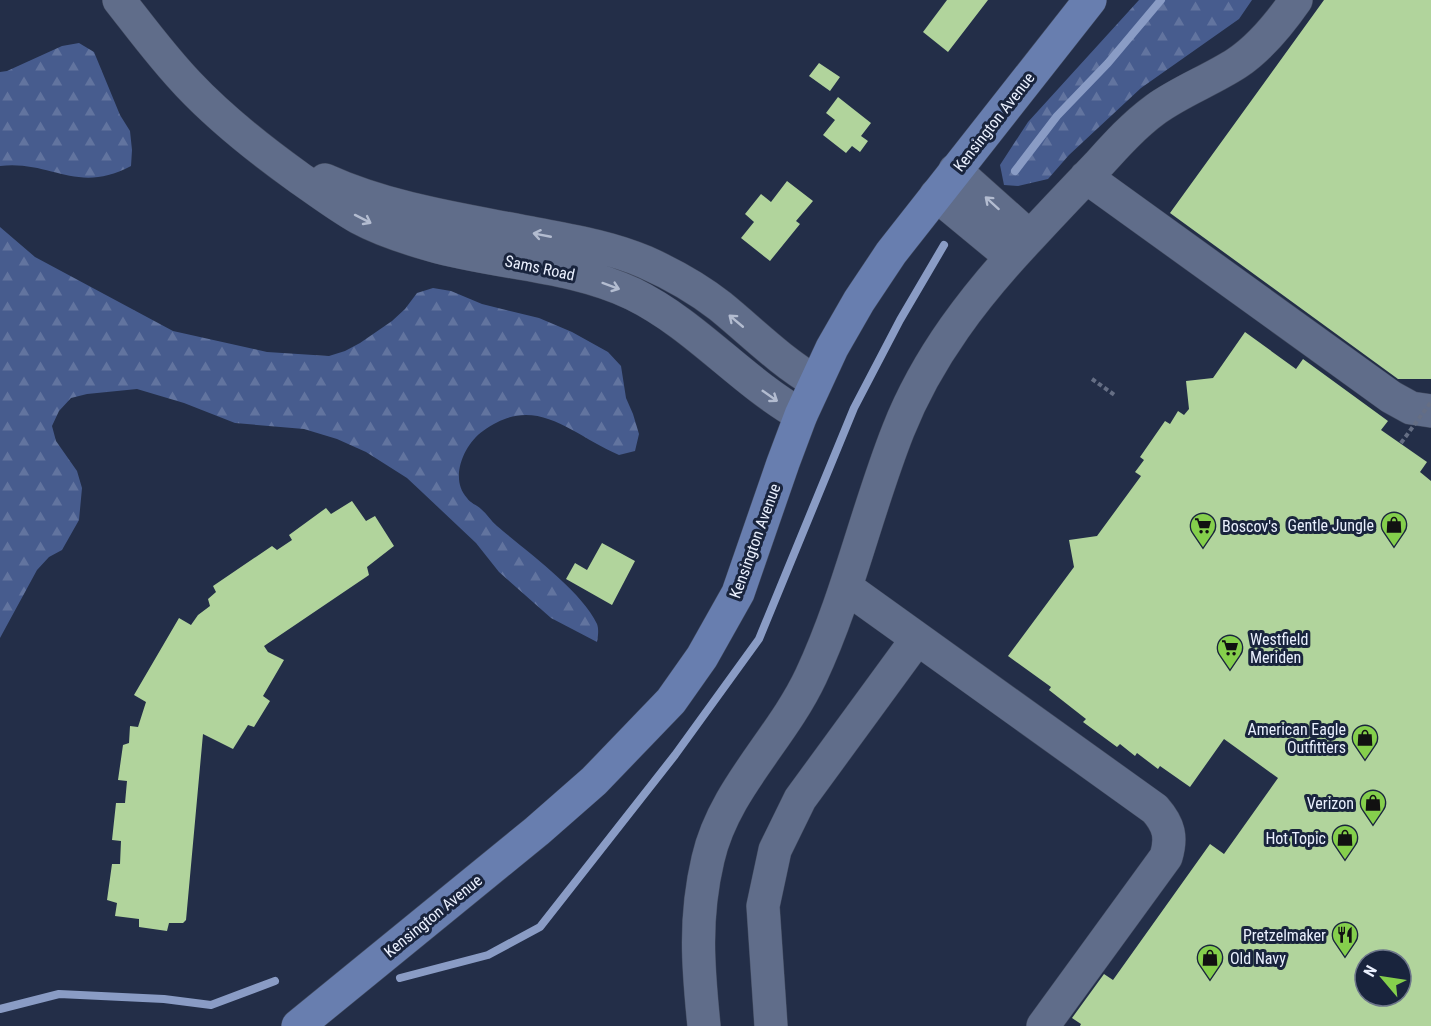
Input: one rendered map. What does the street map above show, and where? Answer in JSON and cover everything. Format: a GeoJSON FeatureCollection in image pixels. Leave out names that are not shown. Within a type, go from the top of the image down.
{"type":"FeatureCollection","features":[{"type":"Feature","properties":{"kind":"main road","name":"Kensington Avenue"},"geometry":{"type":"LineString","coordinates":[[298,1026],[529,838],[594,782],[671,701],[702,657],[738,593],[801,415],[859,301],[891,253],[1090,0]]}},
{"type":"Feature","properties":{"kind":"street","name":"Sams Road"},"geometry":{"type":"LineString","coordinates":[[119,0],[188,84],[224,119],[262,152],[359,218],[393,233],[433,246],[590,278],[631,293],[666,312],[696,334],[764,392],[801,415]]}},
{"type":"Feature","properties":{"kind":"street"},"geometry":{"type":"LineString","coordinates":[[704,1026],[697,936],[708,857],[722,817],[744,778],[783,724],[808,681],[829,637],[899,428],[937,352],[1021,247],[1131,129],[1156,109],[1239,63],[1261,44],[1296,0]]}},
{"type":"Feature","properties":{"kind":"street","name":"Sams Road"},"geometry":{"type":"LineString","coordinates":[[262,152],[334,184],[401,206],[441,216],[599,246],[644,262],[682,281],[718,305],[786,363],[816,382]]}},
{"type":"Feature","properties":{"kind":"street"},"geometry":{"type":"LineString","coordinates":[[1086,177],[1390,397],[1411,408],[1431,411]]}},
{"type":"Feature","properties":{"kind":"street"},"geometry":{"type":"LineString","coordinates":[[945,183],[1021,247]]}},
{"type":"Feature","properties":{"kind":"street"},"geometry":{"type":"LineString","coordinates":[[847,588],[1155,809],[1164,818],[1170,844],[1166,857],[1043,1026]]}},
{"type":"Feature","properties":{"kind":"street"},"geometry":{"type":"LineString","coordinates":[[771,1026],[763,906],[775,850],[800,799],[917,639]]}},
{"type":"Feature","properties":{"kind":"path"},"geometry":{"type":"LineString","coordinates":[[1092,379],[1116,396]]}},
{"type":"Feature","properties":{"kind":"path"},"geometry":{"type":"LineString","coordinates":[[1401,443],[1431,402]]}},
{"type":"Feature","properties":{"kind":"green space"},"geometry":{"type":"Polygon","coordinates":[[[1139,0],[1252,0],[1239,19],[1141,88],[1069,155],[1048,179],[1018,186],[1004,185],[1000,165],[1028,122],[1139,0]]]}},
{"type":"Feature","properties":{"kind":"green space"},"geometry":{"type":"Polygon","coordinates":[[[79,43],[94,52],[120,115],[130,131],[131,166],[112,174],[79,177],[18,165],[0,166],[0,72],[62,46],[79,43]]]}},
{"type":"Feature","properties":{"kind":"green space"},"geometry":{"type":"Polygon","coordinates":[[[0,227],[35,257],[173,331],[267,352],[329,356],[345,351],[392,321],[417,293],[433,288],[451,291],[482,304],[539,318],[572,332],[608,352],[621,366],[626,398],[639,434],[635,451],[619,455],[552,420],[520,415],[502,420],[476,437],[465,453],[459,472],[459,481],[468,500],[579,598],[597,624],[597,642],[551,618],[499,572],[476,543],[407,478],[366,452],[337,439],[304,429],[235,423],[184,403],[137,389],[87,394],[71,398],[59,411],[52,426],[56,441],[77,471],[82,488],[79,520],[62,550],[49,557],[37,570],[0,638],[0,227]]]}},
{"type":"Feature","properties":{"kind":"building"},"geometry":{"type":"Polygon","coordinates":[[[947,0],[988,0],[948,52],[923,32],[947,0]]]}},
{"type":"Feature","properties":{"kind":"building"},"geometry":{"type":"Polygon","coordinates":[[[1324,0],[1431,0],[1431,379],[1398,379],[1170,213],[1324,0]]]}},
{"type":"Feature","properties":{"kind":"building"},"geometry":{"type":"Polygon","coordinates":[[[819,63],[840,77],[830,91],[809,76],[819,63]]]}},
{"type":"Feature","properties":{"kind":"building"},"geometry":{"type":"Polygon","coordinates":[[[838,97],[871,123],[861,136],[868,141],[860,152],[852,146],[846,153],[823,135],[835,120],[826,113],[838,97]]]}},
{"type":"Feature","properties":{"kind":"building"},"geometry":{"type":"Polygon","coordinates":[[[787,181],[813,201],[796,221],[800,224],[770,261],[741,238],[754,222],[745,214],[761,194],[771,202],[787,181]]]}},
{"type":"Feature","properties":{"kind":"building","name":"Westfield Meriden"},"geometry":{"type":"Polygon","coordinates":[[[1245,332],[1296,369],[1303,359],[1388,421],[1381,430],[1427,462],[1420,472],[1431,481],[1431,1026],[1080,1026],[1081,1024],[1072,1018],[1104,974],[1113,980],[1210,844],[1224,854],[1278,778],[1224,739],[1190,787],[1160,766],[1158,769],[1137,753],[1135,756],[1120,744],[1117,747],[1083,722],[1086,719],[1049,690],[1051,687],[1008,656],[1074,567],[1069,540],[1097,536],[1141,476],[1135,472],[1144,460],[1140,457],[1165,421],[1170,424],[1178,411],[1184,415],[1189,409],[1186,381],[1213,378],[1245,332]]]}},
{"type":"Feature","properties":{"kind":"building"},"geometry":{"type":"Polygon","coordinates":[[[352,501],[366,521],[375,516],[394,546],[367,567],[369,575],[264,646],[268,652],[284,660],[263,696],[270,701],[254,727],[248,725],[233,749],[203,734],[186,920],[183,923],[169,923],[167,931],[139,927],[139,919],[115,916],[117,903],[107,900],[112,864],[120,864],[121,841],[112,840],[116,803],[125,803],[127,781],[118,780],[123,745],[129,743],[130,726],[138,727],[146,702],[134,695],[179,618],[191,625],[198,615],[210,606],[208,599],[216,592],[213,586],[272,546],[277,550],[292,540],[289,535],[326,508],[331,514],[352,501]]]}},
{"type":"Feature","properties":{"kind":"building"},"geometry":{"type":"Polygon","coordinates":[[[602,543],[635,561],[612,605],[566,579],[575,563],[587,570],[602,543]]]}},
{"type":"Feature","properties":{"kind":"waterway"},"geometry":{"type":"LineString","coordinates":[[1015,171],[1057,116],[1108,63],[1161,0]]}},
{"type":"Feature","properties":{"kind":"waterway"},"geometry":{"type":"LineString","coordinates":[[400,978],[488,955],[540,927],[675,755],[759,639],[854,408],[900,320],[944,245]]}},
{"type":"Feature","properties":{"kind":"waterway"},"geometry":{"type":"LineString","coordinates":[[0,1009],[59,994],[164,999],[211,1005],[275,981]]}},
{"type":"Feature","properties":{"kind":"place","name":"Gentle Jungle"},"geometry":{"type":"Point","coordinates":[1394,548]}},
{"type":"Feature","properties":{"kind":"place","name":"Boscov's"},"geometry":{"type":"Point","coordinates":[1203,549]}},
{"type":"Feature","properties":{"kind":"place","name":"Westfield Meriden"},"geometry":{"type":"Point","coordinates":[1230,671]}},
{"type":"Feature","properties":{"kind":"place","name":"American Eagle Outfitters"},"geometry":{"type":"Point","coordinates":[1365,761]}},
{"type":"Feature","properties":{"kind":"place","name":"Verizon"},"geometry":{"type":"Point","coordinates":[1373,826]}},
{"type":"Feature","properties":{"kind":"place","name":"Hot Topic"},"geometry":{"type":"Point","coordinates":[1345,861]}},
{"type":"Feature","properties":{"kind":"place","name":"Pretzelmaker"},"geometry":{"type":"Point","coordinates":[1345,958]}},
{"type":"Feature","properties":{"kind":"place","name":"Old Navy"},"geometry":{"type":"Point","coordinates":[1210,981]}}]}
